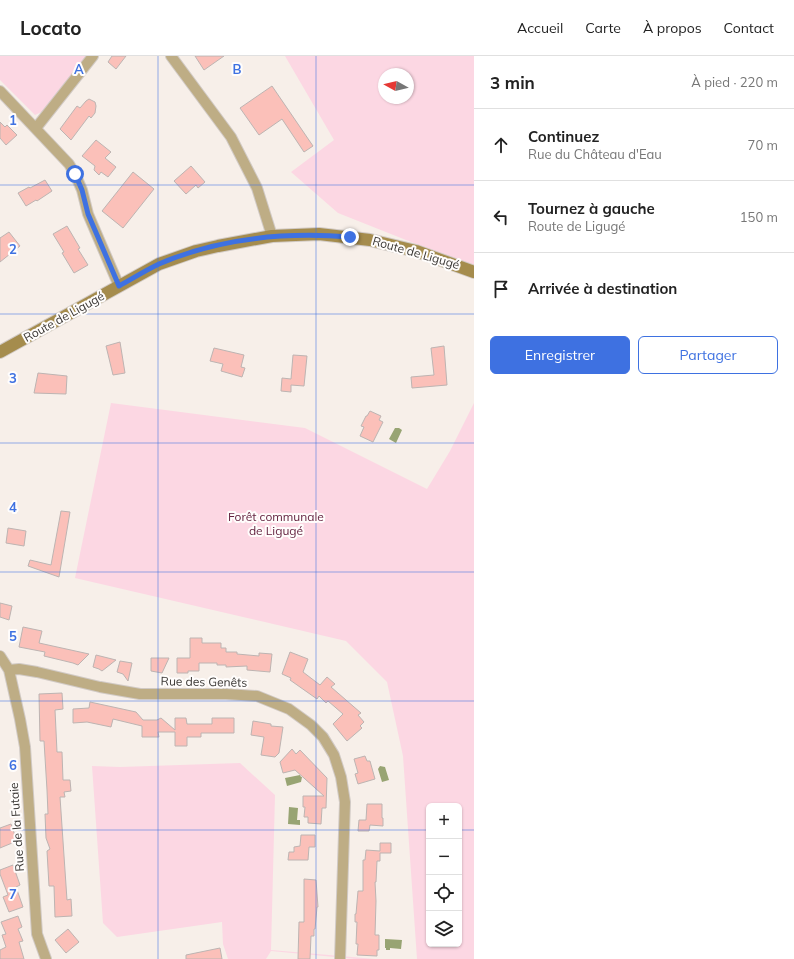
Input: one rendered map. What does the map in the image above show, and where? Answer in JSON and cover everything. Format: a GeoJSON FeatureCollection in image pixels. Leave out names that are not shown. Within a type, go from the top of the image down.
{"type":"FeatureCollection","features":[{"type":"Feature","properties":{"kind":"street"},"geometry":{"type":"LineString","coordinates":[[36,128],[93,56]]}},
{"type":"Feature","properties":{"kind":"street"},"geometry":{"type":"LineString","coordinates":[[171,56],[231,137],[257,188],[272,236]]}},
{"type":"Feature","properties":{"kind":"street"},"geometry":{"type":"LineString","coordinates":[[0,91],[69,164],[82,190],[88,214],[119,286]]}},
{"type":"Feature","properties":{"kind":"street","name":"Route de Ligugé"},"geometry":{"type":"LineString","coordinates":[[0,352],[159,264],[196,251],[272,236],[319,234],[370,240],[416,251],[474,272]]}},
{"type":"Feature","properties":{"kind":"street"},"geometry":{"type":"LineString","coordinates":[[0,656],[9,670]]}},
{"type":"Feature","properties":{"kind":"street","name":"Rue des Genêts"},"geometry":{"type":"LineString","coordinates":[[9,670],[19,669],[37,672],[100,687],[140,694],[226,694],[257,696],[289,710],[311,725],[323,737],[334,755],[341,776],[345,802],[340,959]]}},
{"type":"Feature","properties":{"kind":"street","name":"Rue de la Futaie"},"geometry":{"type":"LineString","coordinates":[[9,670],[25,747],[37,934],[46,959]]}},
{"type":"Feature","properties":{"kind":"green space"},"geometry":{"type":"Polygon","coordinates":[[[0,56],[86,56],[48,109],[35,115],[0,80],[0,56]]]}},
{"type":"Feature","properties":{"kind":"green space"},"geometry":{"type":"Polygon","coordinates":[[[285,56],[474,56],[474,267],[338,213],[291,172],[334,140],[285,56]]]}},
{"type":"Feature","properties":{"kind":"green space","name":"Forêt communale de Ligugé"},"geometry":{"type":"Polygon","coordinates":[[[111,403],[305,428],[427,489],[450,451],[474,403],[474,959],[417,959],[403,756],[387,682],[346,641],[75,578],[111,403]]]}},
{"type":"Feature","properties":{"kind":"green space"},"geometry":{"type":"Polygon","coordinates":[[[240,763],[275,795],[271,950],[375,959],[356,959],[271,951],[266,959],[228,959],[223,944],[222,922],[117,937],[103,923],[92,766],[120,767],[240,763]]]}},
{"type":"Feature","properties":{"kind":"shaded area"},"geometry":{"type":"Polygon","coordinates":[[[395,428],[402,430],[396,443],[389,439],[395,428]]]}},
{"type":"Feature","properties":{"kind":"shaded area"},"geometry":{"type":"Polygon","coordinates":[[[380,766],[385,767],[389,780],[382,782],[378,769],[380,766]]]}},
{"type":"Feature","properties":{"kind":"shaded area"},"geometry":{"type":"Polygon","coordinates":[[[300,775],[302,777],[301,782],[287,786],[285,778],[300,775]]]}},
{"type":"Feature","properties":{"kind":"shaded area"},"geometry":{"type":"Polygon","coordinates":[[[289,807],[298,808],[297,820],[300,820],[300,825],[288,824],[289,807]]]}},
{"type":"Feature","properties":{"kind":"shaded area"},"geometry":{"type":"Polygon","coordinates":[[[385,939],[402,940],[401,949],[390,948],[390,950],[386,950],[385,939]]]}},
{"type":"Feature","properties":{"kind":"building"},"geometry":{"type":"Polygon","coordinates":[[[112,56],[126,56],[116,69],[108,62],[112,56]]]}},
{"type":"Feature","properties":{"kind":"building"},"geometry":{"type":"Polygon","coordinates":[[[195,56],[224,56],[204,70],[195,56]]]}},
{"type":"Feature","properties":{"kind":"building"},"geometry":{"type":"Polygon","coordinates":[[[272,86],[313,146],[304,152],[282,119],[259,135],[240,108],[272,86]]]}},
{"type":"Feature","properties":{"kind":"building"},"geometry":{"type":"Polygon","coordinates":[[[89,99],[95,102],[95,113],[91,118],[89,116],[71,140],[60,129],[77,106],[80,108],[89,99]]]}},
{"type":"Feature","properties":{"kind":"building"},"geometry":{"type":"Polygon","coordinates":[[[0,122],[5,127],[7,125],[17,135],[6,145],[0,138],[0,122]]]}},
{"type":"Feature","properties":{"kind":"building"},"geometry":{"type":"Polygon","coordinates":[[[96,140],[111,152],[105,158],[116,167],[108,177],[101,172],[99,175],[94,170],[95,166],[82,156],[96,140]]]}},
{"type":"Feature","properties":{"kind":"building"},"geometry":{"type":"Polygon","coordinates":[[[191,166],[205,182],[198,188],[196,185],[186,194],[174,181],[191,166]]]}},
{"type":"Feature","properties":{"kind":"building"},"geometry":{"type":"Polygon","coordinates":[[[133,172],[154,189],[123,228],[102,211],[133,172]]]}},
{"type":"Feature","properties":{"kind":"building"},"geometry":{"type":"Polygon","coordinates":[[[45,180],[52,191],[26,206],[18,193],[45,180]]]}},
{"type":"Feature","properties":{"kind":"building"},"geometry":{"type":"Polygon","coordinates":[[[67,226],[80,248],[78,249],[88,265],[74,273],[53,234],[67,226]]]}},
{"type":"Feature","properties":{"kind":"building"},"geometry":{"type":"Polygon","coordinates":[[[9,232],[20,246],[0,262],[0,238],[9,232]]]}},
{"type":"Feature","properties":{"kind":"building"},"geometry":{"type":"Polygon","coordinates":[[[120,342],[125,373],[113,375],[106,346],[120,342]]]}},
{"type":"Feature","properties":{"kind":"building"},"geometry":{"type":"Polygon","coordinates":[[[444,346],[447,385],[412,388],[411,377],[434,375],[431,348],[444,346]]]}},
{"type":"Feature","properties":{"kind":"building"},"geometry":{"type":"Polygon","coordinates":[[[214,348],[244,355],[241,367],[245,368],[242,377],[221,371],[223,364],[210,361],[214,348]]]}},
{"type":"Feature","properties":{"kind":"building"},"geometry":{"type":"Polygon","coordinates":[[[293,355],[307,356],[304,386],[291,385],[291,392],[281,391],[282,378],[291,379],[293,355]]]}},
{"type":"Feature","properties":{"kind":"building"},"geometry":{"type":"Polygon","coordinates":[[[38,373],[67,376],[66,394],[34,393],[38,373]]]}},
{"type":"Feature","properties":{"kind":"building"},"geometry":{"type":"Polygon","coordinates":[[[370,411],[381,416],[379,420],[383,422],[373,442],[360,436],[364,427],[361,426],[370,411]]]}},
{"type":"Feature","properties":{"kind":"building"},"geometry":{"type":"Polygon","coordinates":[[[61,511],[70,512],[59,577],[28,566],[30,560],[51,565],[61,511]]]}},
{"type":"Feature","properties":{"kind":"building"},"geometry":{"type":"Polygon","coordinates":[[[8,528],[26,531],[24,546],[6,543],[8,528]]]}},
{"type":"Feature","properties":{"kind":"building"},"geometry":{"type":"Polygon","coordinates":[[[0,603],[12,606],[9,620],[0,617],[0,603]]]}},
{"type":"Feature","properties":{"kind":"building"},"geometry":{"type":"Polygon","coordinates":[[[23,627],[42,631],[39,643],[89,654],[78,665],[44,656],[45,652],[19,647],[23,627]]]}},
{"type":"Feature","properties":{"kind":"building"},"geometry":{"type":"Polygon","coordinates":[[[190,638],[202,638],[202,643],[221,643],[221,648],[226,648],[226,652],[237,652],[237,654],[259,656],[259,653],[272,654],[270,672],[247,670],[247,666],[226,667],[226,665],[217,665],[217,663],[199,663],[199,671],[177,673],[177,658],[190,658],[190,638]]]}},
{"type":"Feature","properties":{"kind":"building"},"geometry":{"type":"Polygon","coordinates":[[[290,652],[308,659],[303,672],[320,685],[327,677],[335,684],[331,687],[361,713],[358,715],[364,722],[360,726],[362,728],[347,741],[333,724],[343,714],[328,701],[326,703],[319,696],[317,699],[290,680],[291,678],[282,674],[290,652]]]}},
{"type":"Feature","properties":{"kind":"building"},"geometry":{"type":"Polygon","coordinates":[[[96,655],[116,660],[102,671],[93,667],[96,655]]]}},
{"type":"Feature","properties":{"kind":"building"},"geometry":{"type":"Polygon","coordinates":[[[151,658],[169,658],[162,673],[151,671],[151,658]]]}},
{"type":"Feature","properties":{"kind":"building"},"geometry":{"type":"Polygon","coordinates":[[[120,661],[132,663],[128,681],[123,674],[117,672],[120,661]]]}},
{"type":"Feature","properties":{"kind":"building"},"geometry":{"type":"Polygon","coordinates":[[[62,693],[63,709],[55,710],[57,752],[62,752],[63,780],[70,780],[71,791],[64,792],[65,797],[60,797],[67,900],[71,899],[72,916],[55,917],[54,886],[49,886],[47,851],[50,849],[46,838],[45,814],[48,814],[47,790],[44,741],[40,741],[39,694],[62,693]]]}},
{"type":"Feature","properties":{"kind":"building"},"geometry":{"type":"Polygon","coordinates":[[[90,702],[136,712],[143,720],[157,720],[161,718],[175,730],[175,718],[186,718],[187,724],[212,724],[212,718],[234,718],[234,733],[201,733],[201,737],[187,737],[187,746],[175,746],[175,732],[158,732],[159,737],[142,737],[142,726],[113,719],[111,727],[87,722],[73,723],[73,709],[89,708],[90,702]]]}},
{"type":"Feature","properties":{"kind":"building"},"geometry":{"type":"Polygon","coordinates":[[[253,721],[271,724],[271,726],[283,727],[279,753],[275,757],[261,755],[264,737],[251,735],[253,721]]]}},
{"type":"Feature","properties":{"kind":"building"},"geometry":{"type":"Polygon","coordinates":[[[292,749],[296,754],[300,750],[327,778],[326,808],[322,808],[321,824],[308,823],[308,817],[304,817],[305,807],[303,807],[303,796],[324,796],[295,770],[283,773],[280,762],[292,749]]]}},
{"type":"Feature","properties":{"kind":"building"},"geometry":{"type":"Polygon","coordinates":[[[365,756],[367,761],[370,761],[375,779],[358,784],[355,774],[358,773],[354,759],[365,756]]]}},
{"type":"Feature","properties":{"kind":"building"},"geometry":{"type":"Polygon","coordinates":[[[367,804],[382,804],[383,826],[370,825],[369,831],[358,831],[359,820],[366,820],[367,804]]]}},
{"type":"Feature","properties":{"kind":"building"},"geometry":{"type":"Polygon","coordinates":[[[11,824],[17,841],[0,848],[0,828],[11,824]]]}},
{"type":"Feature","properties":{"kind":"building"},"geometry":{"type":"Polygon","coordinates":[[[301,835],[315,835],[315,847],[309,847],[308,860],[288,860],[289,852],[294,852],[294,847],[300,846],[301,835]]]}},
{"type":"Feature","properties":{"kind":"building"},"geometry":{"type":"Polygon","coordinates":[[[380,843],[391,843],[391,853],[380,853],[380,861],[377,861],[375,882],[375,935],[379,935],[379,950],[377,950],[377,956],[357,955],[357,922],[355,922],[355,914],[358,891],[363,891],[363,860],[365,860],[366,850],[380,851],[380,843]]]}},
{"type":"Feature","properties":{"kind":"building"},"geometry":{"type":"Polygon","coordinates":[[[13,865],[20,885],[16,887],[23,907],[9,912],[3,897],[8,895],[0,874],[0,870],[13,865]]]}},
{"type":"Feature","properties":{"kind":"building"},"geometry":{"type":"Polygon","coordinates":[[[304,879],[316,880],[318,907],[314,936],[311,936],[310,959],[298,959],[299,922],[304,922],[304,879]]]}},
{"type":"Feature","properties":{"kind":"building"},"geometry":{"type":"Polygon","coordinates":[[[18,916],[22,927],[18,929],[23,941],[19,942],[24,959],[0,959],[0,950],[6,947],[2,935],[6,934],[1,922],[18,916]]]}},
{"type":"Feature","properties":{"kind":"building"},"geometry":{"type":"Polygon","coordinates":[[[68,929],[79,942],[66,953],[55,940],[68,929]]]}},
{"type":"Feature","properties":{"kind":"building"},"geometry":{"type":"Polygon","coordinates":[[[220,948],[222,959],[186,959],[186,955],[220,948]]]}},
{"type":"Feature","properties":{"kind":"route"},"geometry":{"type":"LineString","coordinates":[[75,174],[82,190],[88,214],[119,286],[159,264],[196,251],[218,246],[272,236],[319,234],[350,237]]}}]}
